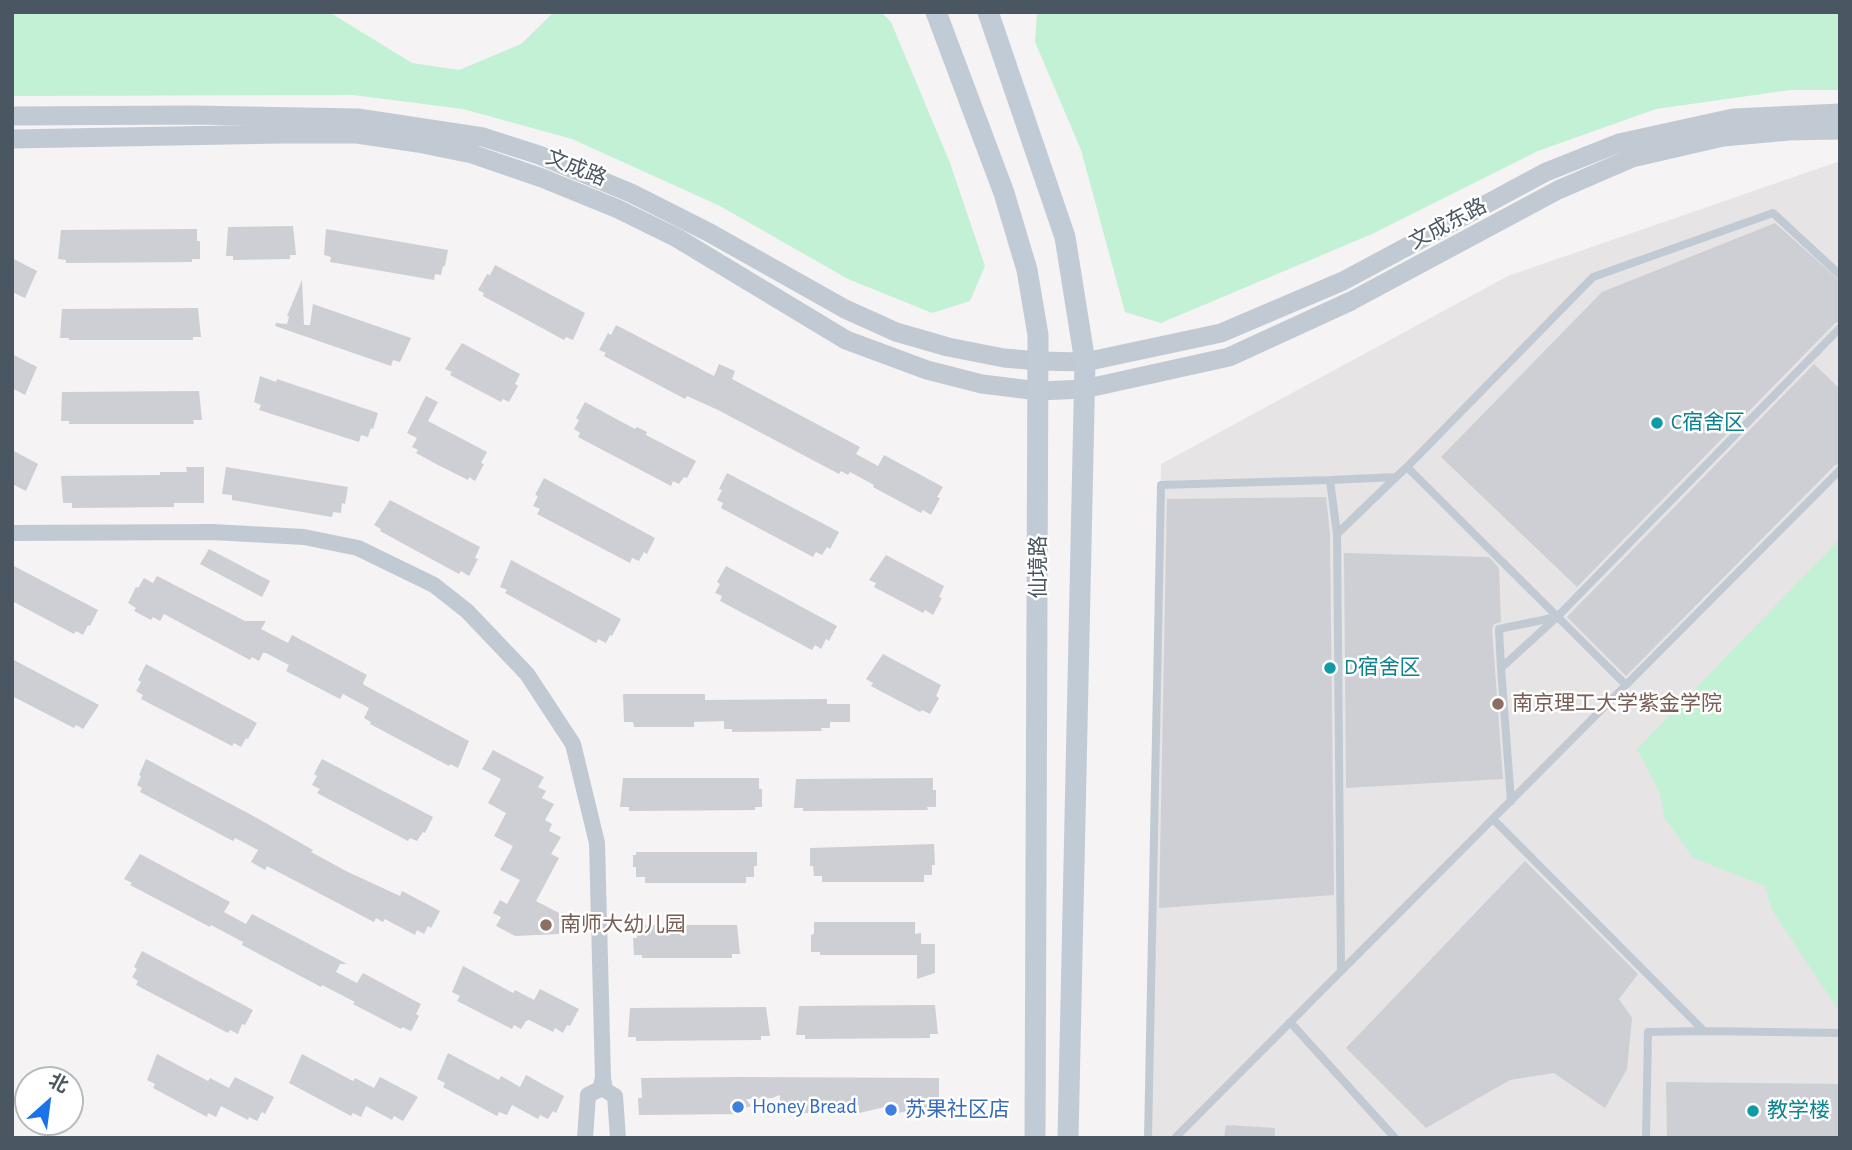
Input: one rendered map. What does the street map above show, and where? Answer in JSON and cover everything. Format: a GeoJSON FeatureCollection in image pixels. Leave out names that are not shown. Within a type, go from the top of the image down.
{"type":"FeatureCollection","features":[{"type":"Feature","properties":{"kind":"main road","name":"仙境路"},"geometry":{"type":"LineString","coordinates":[[936,12],[1004,193],[1027,270],[1038,335],[1035,1138]]}},
{"type":"Feature","properties":{"kind":"main road","name":"仙境路"},"geometry":{"type":"LineString","coordinates":[[988,12],[1065,237],[1085,362],[1068,1138]]}},
{"type":"Feature","properties":{"kind":"street","name":"文成东路"},"geometry":{"type":"LineString","coordinates":[[1085,362],[1221,333],[1343,281],[1546,172],[1619,143],[1733,118],[1840,113]]}},
{"type":"Feature","properties":{"kind":"street","name":"文成路"},"geometry":{"type":"LineString","coordinates":[[12,116],[358,118],[483,137],[539,155],[631,193],[710,233],[845,309],[896,332],[948,347],[1039,362],[1085,362]]}},
{"type":"Feature","properties":{"kind":"street","name":"文成东路"},"geometry":{"type":"LineString","coordinates":[[1084,389],[1229,357],[1351,302],[1558,190],[1632,158],[1723,137],[1840,130]]}},
{"type":"Feature","properties":{"kind":"street","name":"文成路"},"geometry":{"type":"LineString","coordinates":[[12,139],[357,134],[418,143],[472,155],[542,178],[618,209],[677,238],[846,340],[927,370],[982,384],[1039,391],[1084,389]]}},
{"type":"Feature","properties":{"kind":"street"},"geometry":{"type":"LineString","coordinates":[[12,533],[212,532],[304,537],[358,548],[434,585],[467,611],[527,674],[573,744],[597,843],[603,1078],[605,1090],[615,1096],[618,1138]]}},
{"type":"Feature","properties":{"kind":"street"},"geometry":{"type":"LineString","coordinates":[[585,1138],[588,1095],[600,1089],[603,1078]]}},
{"type":"Feature","properties":{"kind":"lane"},"geometry":{"type":"LineString","coordinates":[[1337,534],[1407,467],[1593,277],[1773,212],[1840,275]]}},
{"type":"Feature","properties":{"kind":"lane"},"geometry":{"type":"LineString","coordinates":[[1501,668],[1557,617],[1840,328]]}},
{"type":"Feature","properties":{"kind":"lane"},"geometry":{"type":"LineString","coordinates":[[1407,467],[1626,685]]}},
{"type":"Feature","properties":{"kind":"lane"},"geometry":{"type":"LineString","coordinates":[[1175,1138],[1840,470]]}},
{"type":"Feature","properties":{"kind":"lane"},"geometry":{"type":"LineString","coordinates":[[1148,1138],[1161,485],[1396,477]]}},
{"type":"Feature","properties":{"kind":"lane"},"geometry":{"type":"LineString","coordinates":[[1329,480],[1337,534],[1341,971]]}},
{"type":"Feature","properties":{"kind":"lane"},"geometry":{"type":"LineString","coordinates":[[1511,801],[1499,629],[1557,617]]}},
{"type":"Feature","properties":{"kind":"lane"},"geometry":{"type":"LineString","coordinates":[[1493,819],[1704,1031]]}},
{"type":"Feature","properties":{"kind":"lane"},"geometry":{"type":"LineString","coordinates":[[1290,1023],[1395,1138]]}},
{"type":"Feature","properties":{"kind":"lane"},"geometry":{"type":"LineString","coordinates":[[1646,1138],[1648,1032],[1840,1033]]}},
{"type":"Feature","properties":{"kind":"shaded area","name":"南京理工大学紫金学院"},"geometry":{"type":"Polygon","coordinates":[[[1840,161],[1840,1138],[1148,1138],[1161,464],[1508,276],[1840,161]]]}},
{"type":"Feature","properties":{"kind":"green space"},"geometry":{"type":"Polygon","coordinates":[[[12,12],[329,12],[412,63],[459,70],[521,44],[554,12],[881,12],[891,22],[950,163],[985,266],[970,301],[932,313],[848,279],[720,206],[572,139],[463,109],[353,95],[12,96],[12,12]]]}},
{"type":"Feature","properties":{"kind":"green space"},"geometry":{"type":"Polygon","coordinates":[[[1037,12],[1840,12],[1840,90],[1790,90],[1656,109],[1538,151],[1372,234],[1161,323],[1125,312],[1081,150],[1035,42],[1037,12]]]}},
{"type":"Feature","properties":{"kind":"green space"},"geometry":{"type":"Polygon","coordinates":[[[1840,539],[1840,1006],[1837,1008],[1772,910],[1765,886],[1693,858],[1665,818],[1659,791],[1637,749],[1840,539]]]}},
{"type":"Feature","properties":{"kind":"building","name":"C宿舍区"},"geometry":{"type":"Polygon","coordinates":[[[1775,223],[1840,281],[1840,322],[1835,323],[1577,587],[1441,457],[1602,292],[1775,223]]]}},
{"type":"Feature","properties":{"kind":"building"},"geometry":{"type":"Polygon","coordinates":[[[293,226],[296,255],[290,255],[290,259],[233,260],[233,256],[226,256],[228,227],[293,226]]]}},
{"type":"Feature","properties":{"kind":"building"},"geometry":{"type":"Polygon","coordinates":[[[197,229],[200,259],[192,259],[192,262],[66,263],[66,260],[58,259],[61,230],[197,229]]]}},
{"type":"Feature","properties":{"kind":"building"},"geometry":{"type":"Polygon","coordinates":[[[326,229],[448,250],[445,266],[441,275],[435,274],[434,280],[330,262],[331,257],[324,255],[326,229]]]}},
{"type":"Feature","properties":{"kind":"building"},"geometry":{"type":"Polygon","coordinates":[[[12,258],[37,271],[25,298],[12,292],[12,258]]]}},
{"type":"Feature","properties":{"kind":"building"},"geometry":{"type":"Polygon","coordinates":[[[495,265],[585,313],[573,340],[566,337],[564,340],[483,296],[484,293],[478,290],[495,265]]]}},
{"type":"Feature","properties":{"kind":"building"},"geometry":{"type":"Polygon","coordinates":[[[302,280],[304,325],[310,325],[313,304],[411,338],[400,362],[393,360],[391,366],[275,326],[276,323],[287,324],[287,316],[302,280]]]}},
{"type":"Feature","properties":{"kind":"building"},"geometry":{"type":"Polygon","coordinates":[[[198,308],[201,337],[193,337],[193,340],[60,338],[62,309],[198,308]]]}},
{"type":"Feature","properties":{"kind":"building"},"geometry":{"type":"Polygon","coordinates":[[[616,325],[714,376],[719,364],[735,371],[732,379],[860,447],[856,454],[878,466],[884,455],[943,487],[931,515],[923,510],[921,513],[850,472],[848,475],[841,471],[839,474],[718,410],[687,396],[685,399],[604,356],[606,353],[599,350],[608,333],[611,335],[616,325]]]}},
{"type":"Feature","properties":{"kind":"building"},"geometry":{"type":"Polygon","coordinates":[[[462,343],[520,374],[515,384],[518,386],[509,402],[503,399],[501,402],[450,375],[452,372],[445,369],[462,343]]]}},
{"type":"Feature","properties":{"kind":"building"},"geometry":{"type":"Polygon","coordinates":[[[12,354],[37,367],[25,395],[12,388],[12,354]]]}},
{"type":"Feature","properties":{"kind":"building"},"geometry":{"type":"Polygon","coordinates":[[[1814,364],[1840,389],[1840,464],[1835,465],[1626,676],[1567,617],[1814,364]]]}},
{"type":"Feature","properties":{"kind":"building"},"geometry":{"type":"Polygon","coordinates":[[[260,376],[276,382],[277,379],[378,413],[373,429],[371,428],[368,437],[361,435],[359,442],[259,410],[261,405],[254,402],[260,376]]]}},
{"type":"Feature","properties":{"kind":"building"},"geometry":{"type":"Polygon","coordinates":[[[199,391],[202,420],[193,420],[194,424],[69,424],[69,421],[61,421],[62,392],[199,391]]]}},
{"type":"Feature","properties":{"kind":"building"},"geometry":{"type":"Polygon","coordinates":[[[426,396],[438,402],[428,421],[487,452],[475,481],[438,465],[416,453],[418,450],[412,447],[417,438],[407,433],[426,396]]]}},
{"type":"Feature","properties":{"kind":"building"},"geometry":{"type":"Polygon","coordinates":[[[585,402],[635,429],[637,427],[647,432],[646,435],[696,461],[687,478],[684,477],[679,484],[673,481],[671,486],[578,437],[580,433],[574,429],[579,420],[576,418],[585,402]]]}},
{"type":"Feature","properties":{"kind":"building"},"geometry":{"type":"Polygon","coordinates":[[[12,450],[38,464],[26,491],[12,484],[12,450]]]}},
{"type":"Feature","properties":{"kind":"building"},"geometry":{"type":"Polygon","coordinates":[[[186,467],[204,467],[204,503],[174,503],[174,507],[72,508],[72,503],[63,503],[61,476],[160,475],[160,472],[187,472],[186,467]]]}},
{"type":"Feature","properties":{"kind":"building"},"geometry":{"type":"Polygon","coordinates":[[[226,467],[348,487],[345,504],[342,503],[341,513],[333,512],[332,517],[232,500],[232,495],[222,494],[226,467]]]}},
{"type":"Feature","properties":{"kind":"building"},"geometry":{"type":"Polygon","coordinates":[[[727,473],[839,532],[830,549],[827,547],[822,555],[816,552],[813,557],[721,508],[723,503],[717,500],[727,473]]]}},
{"type":"Feature","properties":{"kind":"building"},"geometry":{"type":"Polygon","coordinates":[[[544,478],[655,538],[647,554],[644,552],[639,561],[632,558],[630,563],[537,514],[540,509],[533,506],[538,496],[535,495],[544,478]]]}},
{"type":"Feature","properties":{"kind":"building","name":"D宿舍区"},"geometry":{"type":"Polygon","coordinates":[[[1326,497],[1330,534],[1334,895],[1159,908],[1167,499],[1326,497]]]}},
{"type":"Feature","properties":{"kind":"building"},"geometry":{"type":"Polygon","coordinates":[[[390,500],[480,547],[475,558],[478,559],[469,576],[461,571],[459,574],[380,531],[381,529],[374,525],[390,500]]]}},
{"type":"Feature","properties":{"kind":"building"},"geometry":{"type":"Polygon","coordinates":[[[209,549],[270,581],[262,597],[200,564],[209,549]]]}},
{"type":"Feature","properties":{"kind":"building"},"geometry":{"type":"Polygon","coordinates":[[[1344,553],[1489,557],[1499,568],[1501,622],[1494,624],[1492,629],[1503,779],[1346,788],[1344,553]]]}},
{"type":"Feature","properties":{"kind":"building"},"geometry":{"type":"Polygon","coordinates":[[[886,555],[944,586],[939,597],[942,598],[933,615],[925,610],[923,613],[874,587],[876,583],[869,580],[886,555]]]}},
{"type":"Feature","properties":{"kind":"building"},"geometry":{"type":"Polygon","coordinates":[[[511,560],[621,619],[612,636],[610,635],[606,643],[598,639],[596,643],[505,593],[507,590],[500,587],[511,560]]]}},
{"type":"Feature","properties":{"kind":"building"},"geometry":{"type":"Polygon","coordinates":[[[12,565],[98,610],[83,635],[76,631],[74,634],[12,601],[12,565]]]}},
{"type":"Feature","properties":{"kind":"building"},"geometry":{"type":"Polygon","coordinates":[[[726,566],[837,626],[829,641],[826,639],[821,649],[815,645],[812,650],[720,601],[722,596],[715,593],[720,584],[717,582],[726,566]]]}},
{"type":"Feature","properties":{"kind":"building"},"geometry":{"type":"Polygon","coordinates":[[[157,576],[245,621],[266,621],[261,629],[288,643],[292,635],[367,675],[364,685],[469,741],[458,768],[450,764],[449,766],[370,724],[371,722],[364,718],[369,708],[343,694],[340,699],[286,671],[289,665],[266,653],[263,653],[259,661],[252,657],[250,660],[164,614],[160,621],[153,617],[151,620],[134,611],[136,608],[128,603],[136,587],[138,588],[144,578],[153,583],[157,576]]]}},
{"type":"Feature","properties":{"kind":"building"},"geometry":{"type":"Polygon","coordinates":[[[883,654],[941,685],[936,696],[939,698],[930,714],[922,710],[920,712],[871,686],[873,683],[866,679],[883,654]]]}},
{"type":"Feature","properties":{"kind":"building"},"geometry":{"type":"Polygon","coordinates":[[[12,659],[99,705],[83,729],[76,725],[74,728],[12,696],[12,659]]]}},
{"type":"Feature","properties":{"kind":"building"},"geometry":{"type":"Polygon","coordinates":[[[146,664],[257,723],[248,739],[246,738],[241,747],[234,743],[232,746],[141,699],[143,695],[136,691],[146,664]]]}},
{"type":"Feature","properties":{"kind":"building"},"geometry":{"type":"Polygon","coordinates":[[[623,694],[705,694],[705,700],[827,699],[827,704],[850,704],[850,722],[830,722],[830,728],[821,728],[822,731],[732,732],[732,729],[724,729],[724,721],[694,722],[694,727],[634,727],[633,722],[624,722],[623,694]]]}},
{"type":"Feature","properties":{"kind":"building"},"geometry":{"type":"Polygon","coordinates":[[[493,750],[544,777],[538,787],[546,791],[542,798],[554,804],[545,820],[552,824],[549,831],[561,837],[551,854],[559,858],[536,901],[559,913],[559,934],[515,936],[496,926],[501,917],[493,913],[500,900],[507,904],[520,880],[500,870],[513,846],[494,836],[506,813],[488,803],[501,779],[482,769],[493,750]]]}},
{"type":"Feature","properties":{"kind":"building"},"geometry":{"type":"Polygon","coordinates":[[[146,759],[257,818],[348,872],[400,896],[402,891],[440,911],[431,928],[428,926],[424,934],[417,930],[415,935],[385,919],[383,922],[376,918],[374,922],[267,866],[265,870],[251,862],[258,850],[235,838],[233,841],[140,792],[142,788],[137,785],[146,759]]]}},
{"type":"Feature","properties":{"kind":"building"},"geometry":{"type":"Polygon","coordinates":[[[322,759],[433,817],[425,833],[423,832],[417,841],[410,838],[408,841],[317,793],[320,789],[312,785],[322,759]]]}},
{"type":"Feature","properties":{"kind":"building"},"geometry":{"type":"Polygon","coordinates":[[[623,778],[759,778],[762,807],[755,807],[755,810],[629,811],[629,807],[620,807],[623,778]]]}},
{"type":"Feature","properties":{"kind":"building"},"geometry":{"type":"Polygon","coordinates":[[[933,778],[936,807],[927,807],[928,810],[803,811],[803,808],[794,808],[796,779],[933,778]]]}},
{"type":"Feature","properties":{"kind":"building"},"geometry":{"type":"Polygon","coordinates":[[[934,844],[935,865],[932,865],[932,875],[924,875],[924,882],[822,882],[822,876],[814,876],[813,866],[810,866],[810,848],[934,844]]]}},
{"type":"Feature","properties":{"kind":"building"},"geometry":{"type":"Polygon","coordinates":[[[636,852],[757,852],[757,866],[754,866],[754,877],[746,877],[746,883],[645,883],[645,877],[636,877],[636,867],[633,867],[633,855],[636,855],[636,852]]]}},
{"type":"Feature","properties":{"kind":"building"},"geometry":{"type":"Polygon","coordinates":[[[140,854],[230,902],[224,912],[246,924],[252,914],[347,964],[340,964],[336,972],[357,983],[363,973],[421,1004],[416,1014],[419,1016],[411,1031],[402,1027],[401,1029],[353,1004],[355,1002],[242,945],[243,942],[130,885],[132,883],[124,879],[140,854]]]}},
{"type":"Feature","properties":{"kind":"building"},"geometry":{"type":"Polygon","coordinates":[[[1525,861],[1638,974],[1619,999],[1632,1018],[1627,1069],[1605,1108],[1554,1073],[1510,1080],[1426,1128],[1346,1048],[1525,861]]]}},
{"type":"Feature","properties":{"kind":"building"},"geometry":{"type":"Polygon","coordinates":[[[814,922],[915,922],[915,934],[921,933],[921,944],[935,944],[935,973],[917,979],[917,955],[820,955],[820,952],[811,952],[814,922]]]}},
{"type":"Feature","properties":{"kind":"building"},"geometry":{"type":"Polygon","coordinates":[[[636,925],[737,925],[740,954],[732,954],[732,958],[642,958],[642,955],[634,955],[633,938],[637,938],[636,925]]]}},
{"type":"Feature","properties":{"kind":"building"},"geometry":{"type":"Polygon","coordinates":[[[142,951],[253,1010],[238,1034],[230,1030],[228,1033],[136,985],[138,981],[132,977],[142,951]]]}},
{"type":"Feature","properties":{"kind":"building"},"geometry":{"type":"Polygon","coordinates":[[[463,966],[513,993],[515,990],[534,1000],[540,989],[579,1009],[563,1033],[555,1028],[553,1032],[529,1020],[521,1029],[514,1025],[512,1029],[457,1001],[460,996],[452,992],[463,966]]]}},
{"type":"Feature","properties":{"kind":"building"},"geometry":{"type":"Polygon","coordinates":[[[935,1005],[938,1034],[930,1034],[930,1038],[805,1039],[805,1035],[796,1035],[799,1006],[935,1005]]]}},
{"type":"Feature","properties":{"kind":"building"},"geometry":{"type":"Polygon","coordinates":[[[766,1007],[770,1036],[761,1036],[761,1040],[636,1041],[636,1037],[628,1037],[630,1008],[766,1007]]]}},
{"type":"Feature","properties":{"kind":"building"},"geometry":{"type":"Polygon","coordinates":[[[448,1053],[499,1080],[501,1076],[520,1087],[526,1075],[564,1096],[556,1113],[553,1111],[548,1119],[540,1115],[538,1119],[512,1105],[507,1115],[499,1112],[497,1116],[443,1087],[445,1083],[437,1079],[448,1053]]]}},
{"type":"Feature","properties":{"kind":"building"},"geometry":{"type":"Polygon","coordinates":[[[157,1054],[208,1081],[210,1078],[229,1088],[235,1077],[274,1097],[265,1114],[262,1112],[257,1121],[249,1117],[248,1120],[221,1106],[216,1117],[208,1113],[207,1117],[153,1088],[155,1084],[147,1080],[157,1054]]]}},
{"type":"Feature","properties":{"kind":"building"},"geometry":{"type":"Polygon","coordinates":[[[302,1054],[353,1081],[355,1078],[374,1088],[380,1077],[418,1097],[403,1121],[394,1116],[392,1120],[366,1106],[361,1117],[353,1113],[351,1116],[289,1083],[302,1054]]]}},
{"type":"Feature","properties":{"kind":"building"},"geometry":{"type":"Polygon","coordinates":[[[641,1078],[939,1078],[939,1105],[898,1113],[898,1104],[859,1113],[859,1105],[821,1113],[780,1113],[780,1095],[746,1099],[751,1106],[743,1109],[743,1114],[639,1115],[641,1078]]]}},
{"type":"Feature","properties":{"kind":"building","name":"教学楼"},"geometry":{"type":"Polygon","coordinates":[[[1666,1082],[1840,1084],[1840,1138],[1667,1138],[1666,1082]]]}},
{"type":"Feature","properties":{"kind":"building"},"geometry":{"type":"Polygon","coordinates":[[[1226,1125],[1275,1128],[1275,1138],[1224,1138],[1226,1125]]]}},
{"type":"Feature","properties":{"kind":"place","name":"C宿舍区"},"geometry":{"type":"Point","coordinates":[1657,423]}},
{"type":"Feature","properties":{"kind":"place","name":"D宿舍区"},"geometry":{"type":"Point","coordinates":[1330,668]}},
{"type":"Feature","properties":{"kind":"place","name":"南京理工大学紫金学院"},"geometry":{"type":"Point","coordinates":[1498,704]}},
{"type":"Feature","properties":{"kind":"place","name":"南师大幼儿园"},"geometry":{"type":"Point","coordinates":[546,925]}},
{"type":"Feature","properties":{"kind":"place","name":"Honey Bread"},"geometry":{"type":"Point","coordinates":[738,1107]}},
{"type":"Feature","properties":{"kind":"place","name":"苏果社区店"},"geometry":{"type":"Point","coordinates":[891,1110]}},
{"type":"Feature","properties":{"kind":"place","name":"教学楼"},"geometry":{"type":"Point","coordinates":[1753,1111]}}]}
